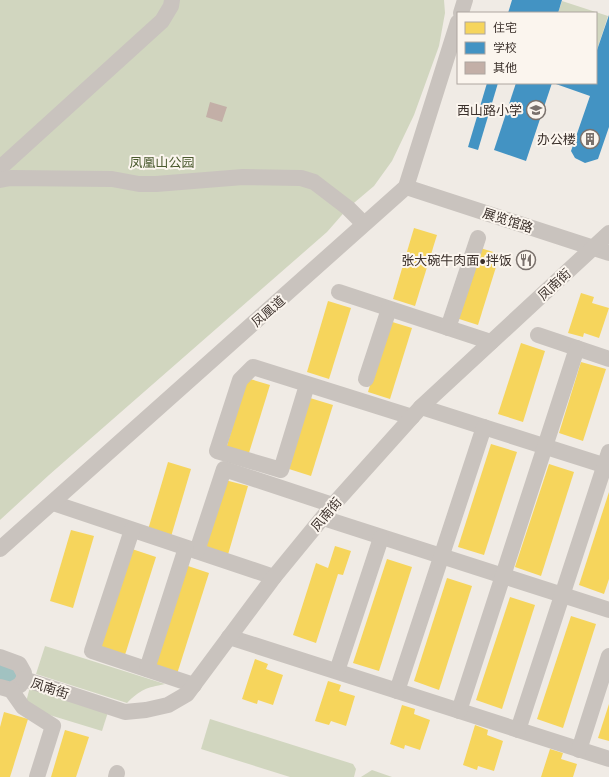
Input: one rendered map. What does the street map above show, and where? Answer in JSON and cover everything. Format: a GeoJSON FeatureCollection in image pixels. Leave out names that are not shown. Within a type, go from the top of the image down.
{"type":"FeatureCollection","features":[{"type":"Feature","properties":{"kind":"street"},"geometry":{"type":"LineString","coordinates":[[0,168],[162,21],[171,6],[172,0]]}},
{"type":"Feature","properties":{"kind":"street"},"geometry":{"type":"LineString","coordinates":[[461,12],[465,0]]}},
{"type":"Feature","properties":{"kind":"street"},"geometry":{"type":"LineString","coordinates":[[406,187],[457,25]]}},
{"type":"Feature","properties":{"kind":"street"},"geometry":{"type":"LineString","coordinates":[[0,180],[11,178],[112,179],[139,184],[156,184],[243,176],[301,178],[314,182],[348,208],[359,219]]}},
{"type":"Feature","properties":{"kind":"street","name":"展览馆路"},"geometry":{"type":"LineString","coordinates":[[406,187],[609,253]]}},
{"type":"Feature","properties":{"kind":"street","name":"凤凰道"},"geometry":{"type":"LineString","coordinates":[[0,550],[406,187]]}},
{"type":"Feature","properties":{"kind":"street","name":"凤南街"},"geometry":{"type":"LineString","coordinates":[[24,679],[126,712],[146,710],[168,705],[187,694],[274,577],[333,505],[416,412],[609,233]]}},
{"type":"Feature","properties":{"kind":"street"},"geometry":{"type":"LineString","coordinates":[[448,328],[478,238]]}},
{"type":"Feature","properties":{"kind":"street"},"geometry":{"type":"LineString","coordinates":[[339,292],[491,342]]}},
{"type":"Feature","properties":{"kind":"street"},"geometry":{"type":"LineString","coordinates":[[366,379],[389,309]]}},
{"type":"Feature","properties":{"kind":"street"},"geometry":{"type":"LineString","coordinates":[[538,334],[609,359]]}},
{"type":"Feature","properties":{"kind":"street"},"geometry":{"type":"LineString","coordinates":[[459,711],[577,348]]}},
{"type":"Feature","properties":{"kind":"street"},"geometry":{"type":"LineString","coordinates":[[307,384],[281,470],[217,451],[240,380],[254,366],[307,384],[416,412],[484,427],[545,446],[608,461],[518,730]]}},
{"type":"Feature","properties":{"kind":"street"},"geometry":{"type":"LineString","coordinates":[[397,691],[484,427]]}},
{"type":"Feature","properties":{"kind":"street"},"geometry":{"type":"LineString","coordinates":[[147,669],[191,550],[224,469],[333,505]]}},
{"type":"Feature","properties":{"kind":"street"},"geometry":{"type":"LineString","coordinates":[[53,503],[274,577]]}},
{"type":"Feature","properties":{"kind":"street"},"geometry":{"type":"LineString","coordinates":[[323,518],[381,538],[609,610]]}},
{"type":"Feature","properties":{"kind":"street"},"geometry":{"type":"LineString","coordinates":[[132,530],[92,651],[194,685]]}},
{"type":"Feature","properties":{"kind":"street"},"geometry":{"type":"LineString","coordinates":[[337,672],[381,538]]}},
{"type":"Feature","properties":{"kind":"street"},"geometry":{"type":"LineString","coordinates":[[229,637],[609,759]]}},
{"type":"Feature","properties":{"kind":"street"},"geometry":{"type":"LineString","coordinates":[[579,750],[609,656]]}},
{"type":"Feature","properties":{"kind":"street"},"geometry":{"type":"LineString","coordinates":[[0,657],[20,664],[24,673],[24,679],[20,685],[6,689],[23,707],[53,726],[37,777]]}},
{"type":"Feature","properties":{"kind":"green space","name":"凤凰山公园"},"geometry":{"type":"Polygon","coordinates":[[[0,0],[444,0],[445,13],[439,46],[414,115],[392,161],[374,186],[348,208],[327,232],[49,475],[0,520],[0,0]]]}},
{"type":"Feature","properties":{"kind":"green space"},"geometry":{"type":"Polygon","coordinates":[[[562,1],[596,12],[558,12],[562,1]]]}},
{"type":"Feature","properties":{"kind":"green space"},"geometry":{"type":"Polygon","coordinates":[[[597,12],[608,16],[597,50],[597,12]]]}},
{"type":"Feature","properties":{"kind":"green space"},"geometry":{"type":"Polygon","coordinates":[[[45,646],[165,684],[144,690],[127,703],[36,674],[45,646]]]}},
{"type":"Feature","properties":{"kind":"green space"},"geometry":{"type":"Polygon","coordinates":[[[30,687],[108,712],[102,731],[43,713],[26,702],[30,687]]]}},
{"type":"Feature","properties":{"kind":"green space"},"geometry":{"type":"Polygon","coordinates":[[[210,719],[353,764],[356,769],[354,777],[290,777],[201,749],[210,719]]]}},
{"type":"Feature","properties":{"kind":"green space"},"geometry":{"type":"Polygon","coordinates":[[[372,770],[392,777],[361,777],[372,770]]]}},
{"type":"Feature","properties":{"kind":"water"},"geometry":{"type":"Polygon","coordinates":[[[0,661],[20,667],[14,685],[0,681],[0,661]]]}},
{"type":"Feature","properties":{"kind":"building: 住宅"},"geometry":{"type":"Polygon","coordinates":[[[414,228],[437,235],[415,306],[393,299],[414,228]]]}},
{"type":"Feature","properties":{"kind":"building: 住宅"},"geometry":{"type":"Polygon","coordinates":[[[477,247],[500,254],[478,325],[456,318],[477,247]]]}},
{"type":"Feature","properties":{"kind":"building: 住宅"},"geometry":{"type":"Polygon","coordinates":[[[581,293],[594,297],[592,303],[609,308],[599,338],[584,333],[583,337],[568,333],[581,293]]]}},
{"type":"Feature","properties":{"kind":"building: 住宅"},"geometry":{"type":"Polygon","coordinates":[[[328,301],[351,308],[329,379],[307,372],[328,301]]]}},
{"type":"Feature","properties":{"kind":"building: 住宅"},"geometry":{"type":"Polygon","coordinates":[[[389,321],[412,328],[390,399],[368,392],[389,321]]]}},
{"type":"Feature","properties":{"kind":"building: 住宅"},"geometry":{"type":"Polygon","coordinates":[[[521,343],[545,351],[523,422],[498,414],[521,343]]]}},
{"type":"Feature","properties":{"kind":"building: 住宅"},"geometry":{"type":"Polygon","coordinates":[[[581,362],[606,369],[583,441],[559,433],[581,362]]]}},
{"type":"Feature","properties":{"kind":"building: 住宅"},"geometry":{"type":"Polygon","coordinates":[[[247,378],[270,385],[248,456],[226,449],[247,378]]]}},
{"type":"Feature","properties":{"kind":"building: 住宅"},"geometry":{"type":"Polygon","coordinates":[[[310,398],[333,405],[311,476],[289,469],[310,398]]]}},
{"type":"Feature","properties":{"kind":"building: 住宅"},"geometry":{"type":"Polygon","coordinates":[[[491,444],[517,452],[484,555],[458,547],[491,444]]]}},
{"type":"Feature","properties":{"kind":"building: 住宅"},"geometry":{"type":"Polygon","coordinates":[[[168,462],[191,469],[170,540],[147,533],[168,462]]]}},
{"type":"Feature","properties":{"kind":"building: 住宅"},"geometry":{"type":"Polygon","coordinates":[[[549,464],[574,472],[541,576],[515,567],[549,464]]]}},
{"type":"Feature","properties":{"kind":"building: 住宅"},"geometry":{"type":"Polygon","coordinates":[[[225,480],[248,486],[227,558],[204,551],[225,480]]]}},
{"type":"Feature","properties":{"kind":"building: 住宅"},"geometry":{"type":"Polygon","coordinates":[[[609,492],[609,579],[604,594],[579,585],[609,492]]]}},
{"type":"Feature","properties":{"kind":"building: 住宅"},"geometry":{"type":"Polygon","coordinates":[[[71,530],[94,536],[73,608],[50,601],[71,530]]]}},
{"type":"Feature","properties":{"kind":"building: 住宅"},"geometry":{"type":"Polygon","coordinates":[[[335,546],[351,551],[343,575],[338,574],[316,643],[293,635],[316,563],[328,568],[335,546]]]}},
{"type":"Feature","properties":{"kind":"building: 住宅"},"geometry":{"type":"Polygon","coordinates":[[[132,549],[156,557],[124,658],[99,650],[132,549]]]}},
{"type":"Feature","properties":{"kind":"building: 住宅"},"geometry":{"type":"Polygon","coordinates":[[[387,559],[412,567],[379,671],[353,663],[387,559]]]}},
{"type":"Feature","properties":{"kind":"building: 住宅"},"geometry":{"type":"Polygon","coordinates":[[[185,565],[209,573],[177,674],[153,667],[185,565]]]}},
{"type":"Feature","properties":{"kind":"building: 住宅"},"geometry":{"type":"Polygon","coordinates":[[[447,578],[472,586],[439,690],[414,681],[447,578]]]}},
{"type":"Feature","properties":{"kind":"building: 住宅"},"geometry":{"type":"Polygon","coordinates":[[[510,597],[535,605],[502,709],[476,700],[510,597]]]}},
{"type":"Feature","properties":{"kind":"building: 住宅"},"geometry":{"type":"Polygon","coordinates":[[[571,616],[596,624],[563,728],[537,719],[571,616]]]}},
{"type":"Feature","properties":{"kind":"building: 住宅"},"geometry":{"type":"Polygon","coordinates":[[[255,659],[268,664],[266,669],[283,675],[273,705],[258,700],[257,704],[242,699],[255,659]]]}},
{"type":"Feature","properties":{"kind":"building: 住宅"},"geometry":{"type":"Polygon","coordinates":[[[328,681],[341,685],[339,691],[355,696],[346,726],[331,721],[329,725],[315,721],[328,681]]]}},
{"type":"Feature","properties":{"kind":"building: 住宅"},"geometry":{"type":"Polygon","coordinates":[[[609,704],[609,741],[598,738],[609,704]]]}},
{"type":"Feature","properties":{"kind":"building: 住宅"},"geometry":{"type":"Polygon","coordinates":[[[402,705],[415,709],[414,714],[430,720],[420,750],[405,745],[404,749],[390,744],[402,705]]]}},
{"type":"Feature","properties":{"kind":"building: 住宅"},"geometry":{"type":"Polygon","coordinates":[[[4,712],[28,719],[10,777],[0,777],[0,727],[4,712]]]}},
{"type":"Feature","properties":{"kind":"building: 住宅"},"geometry":{"type":"Polygon","coordinates":[[[475,725],[488,730],[487,735],[503,741],[494,771],[478,766],[477,770],[463,765],[475,725]]]}},
{"type":"Feature","properties":{"kind":"building: 住宅"},"geometry":{"type":"Polygon","coordinates":[[[65,730],[89,737],[76,777],[51,777],[65,730]]]}},
{"type":"Feature","properties":{"kind":"building: 住宅"},"geometry":{"type":"Polygon","coordinates":[[[550,749],[563,753],[561,759],[577,764],[573,777],[541,777],[550,749]]]}},
{"type":"Feature","properties":{"kind":"building: 学校"},"geometry":{"type":"Polygon","coordinates":[[[512,0],[562,0],[558,12],[508,12],[512,0]]]}},
{"type":"Feature","properties":{"kind":"building: 学校","name":"办公楼"},"geometry":{"type":"Polygon","coordinates":[[[609,15],[609,127],[598,159],[585,163],[575,158],[571,151],[590,96],[556,84],[597,84],[597,50],[609,15]]]}},
{"type":"Feature","properties":{"kind":"building: 学校"},"geometry":{"type":"Polygon","coordinates":[[[487,84],[498,84],[478,150],[468,147],[487,84]]]}},
{"type":"Feature","properties":{"kind":"building: 学校"},"geometry":{"type":"Polygon","coordinates":[[[516,84],[552,84],[526,161],[494,150],[516,84]]]}},
{"type":"Feature","properties":{"kind":"building: 其他"},"geometry":{"type":"Polygon","coordinates":[[[210,102],[227,107],[222,122],[206,117],[210,102]]]}},
{"type":"Feature","properties":{"kind":"place","name":"西山路小学"},"geometry":{"type":"Point","coordinates":[536,110]}},
{"type":"Feature","properties":{"kind":"place","name":"办公楼"},"geometry":{"type":"Point","coordinates":[590,139]}},
{"type":"Feature","properties":{"kind":"place","name":"张大碗牛肉面•拌饭"},"geometry":{"type":"Point","coordinates":[526,260]}}]}
